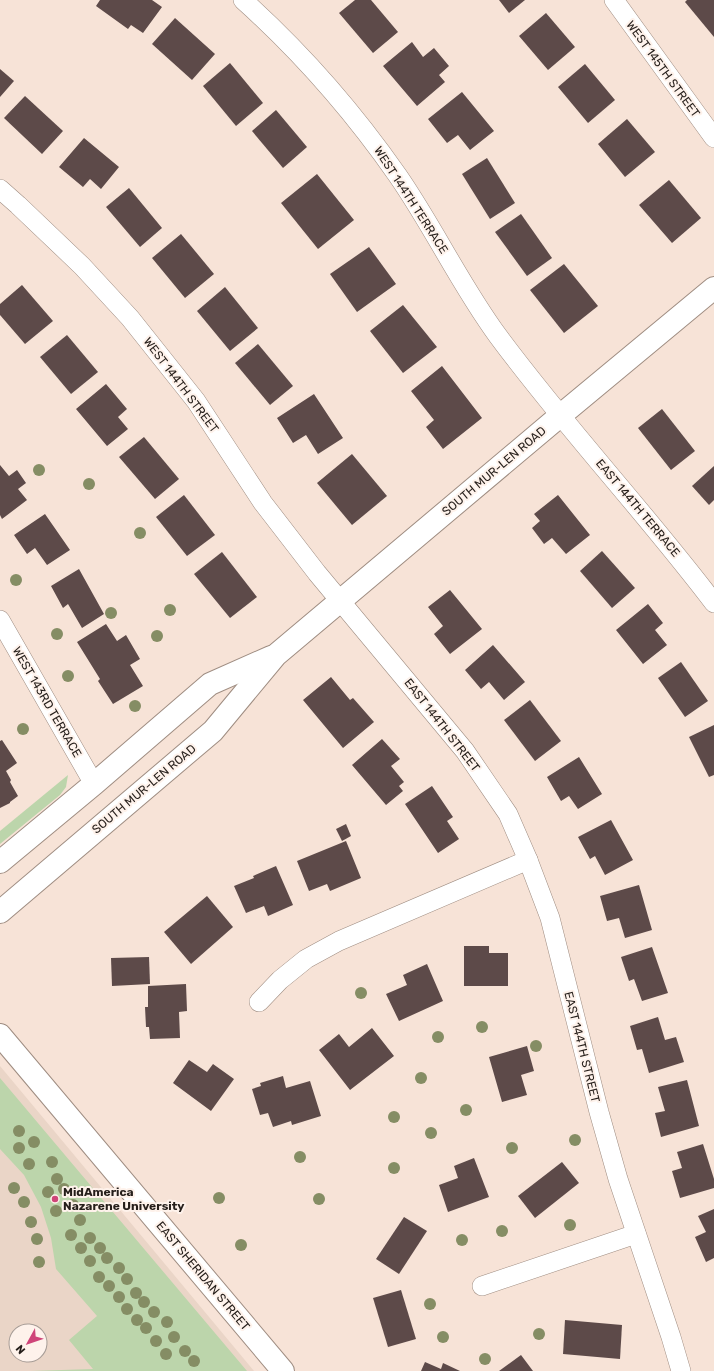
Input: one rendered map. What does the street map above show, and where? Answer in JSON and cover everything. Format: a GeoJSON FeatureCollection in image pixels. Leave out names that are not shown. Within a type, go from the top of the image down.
{"type":"FeatureCollection","features":[{"type":"Feature","properties":{"kind":"main road","name":"SOUTH MUR-LEN ROAD"},"geometry":{"type":"LineString","coordinates":[[0,912],[213,731],[276,654],[714,288]]}},
{"type":"Feature","properties":{"kind":"main road","name":"SOUTH MUR-LEN ROAD"},"geometry":{"type":"LineString","coordinates":[[0,862],[94,784],[210,684],[276,654]]}},
{"type":"Feature","properties":{"kind":"main road","name":"EAST SHERIDAN STREET"},"geometry":{"type":"LineString","coordinates":[[0,1035],[283,1371]]}},
{"type":"Feature","properties":{"kind":"street","name":"WEST 144TH TERRACE"},"geometry":{"type":"LineString","coordinates":[[243,0],[273,27],[318,74],[361,125],[423,215],[457,273],[497,334],[539,390],[561,415]]}},
{"type":"Feature","properties":{"kind":"street","name":"WEST 145TH STREET"},"geometry":{"type":"LineString","coordinates":[[614,0],[714,138]]}},
{"type":"Feature","properties":{"kind":"street","name":"WEST 144TH STREET"},"geometry":{"type":"LineString","coordinates":[[0,189],[82,266],[130,318],[196,401],[264,503],[317,573],[340,600]]}},
{"type":"Feature","properties":{"kind":"street","name":"EAST 144TH TERRACE"},"geometry":{"type":"LineString","coordinates":[[561,415],[689,570],[714,603]]}},
{"type":"Feature","properties":{"kind":"street","name":"EAST 144TH STREET"},"geometry":{"type":"LineString","coordinates":[[340,600],[465,751],[508,814],[528,860],[550,918],[599,1112],[618,1179],[672,1337],[681,1371]]}},
{"type":"Feature","properties":{"kind":"street","name":"WEST 143RD TERRACE"},"geometry":{"type":"LineString","coordinates":[[0,620],[94,784]]}},
{"type":"Feature","properties":{"kind":"street"},"geometry":{"type":"LineString","coordinates":[[258,1002],[280,980],[306,959],[339,941],[528,860]]}},
{"type":"Feature","properties":{"kind":"street"},"geometry":{"type":"LineString","coordinates":[[482,1286],[636,1234]]}},
{"type":"Feature","properties":{"kind":"shaded area","name":"MidAmerica Nazarene University"},"geometry":{"type":"Polygon","coordinates":[[[0,1066],[254,1371],[0,1371],[0,1066]]]}},
{"type":"Feature","properties":{"kind":"green space"},"geometry":{"type":"Polygon","coordinates":[[[68,775],[66,787],[60,795],[0,844],[0,831],[68,775]]]}},
{"type":"Feature","properties":{"kind":"green space","name":"MidAmerica Nazarene University"},"geometry":{"type":"Polygon","coordinates":[[[0,1078],[247,1371],[30,1371],[93,1369],[69,1340],[97,1316],[56,1269],[51,1238],[41,1207],[24,1175],[0,1149],[0,1078]]]}},
{"type":"Feature","properties":{"kind":"building"},"geometry":{"type":"Polygon","coordinates":[[[100,0],[152,0],[162,7],[143,33],[131,25],[128,29],[96,6],[100,0]]]}},
{"type":"Feature","properties":{"kind":"building"},"geometry":{"type":"Polygon","coordinates":[[[355,0],[371,0],[398,32],[373,53],[339,13],[355,0]]]}},
{"type":"Feature","properties":{"kind":"building"},"geometry":{"type":"Polygon","coordinates":[[[499,0],[525,0],[509,13],[499,0]]]}},
{"type":"Feature","properties":{"kind":"building"},"geometry":{"type":"Polygon","coordinates":[[[687,0],[714,0],[714,37],[685,2],[687,0]]]}},
{"type":"Feature","properties":{"kind":"building"},"geometry":{"type":"Polygon","coordinates":[[[546,13],[575,47],[548,70],[519,36],[546,13]]]}},
{"type":"Feature","properties":{"kind":"building"},"geometry":{"type":"Polygon","coordinates":[[[175,18],[215,54],[192,80],[152,44],[175,18]]]}},
{"type":"Feature","properties":{"kind":"building"},"geometry":{"type":"Polygon","coordinates":[[[412,42],[423,57],[434,48],[449,66],[439,75],[445,82],[417,106],[383,66],[412,42]]]}},
{"type":"Feature","properties":{"kind":"building"},"geometry":{"type":"Polygon","coordinates":[[[230,63],[263,103],[236,126],[203,86],[230,63]]]}},
{"type":"Feature","properties":{"kind":"building"},"geometry":{"type":"Polygon","coordinates":[[[585,64],[615,100],[588,123],[558,87],[585,64]]]}},
{"type":"Feature","properties":{"kind":"building"},"geometry":{"type":"Polygon","coordinates":[[[0,69],[14,81],[0,97],[0,69]]]}},
{"type":"Feature","properties":{"kind":"building"},"geometry":{"type":"Polygon","coordinates":[[[462,92],[494,131],[470,150],[458,135],[447,143],[428,119],[462,92]]]}},
{"type":"Feature","properties":{"kind":"building"},"geometry":{"type":"Polygon","coordinates":[[[25,96],[63,131],[42,154],[4,118],[25,96]]]}},
{"type":"Feature","properties":{"kind":"building"},"geometry":{"type":"Polygon","coordinates":[[[276,110],[307,147],[283,168],[252,131],[276,110]]]}},
{"type":"Feature","properties":{"kind":"building"},"geometry":{"type":"Polygon","coordinates":[[[627,119],[655,152],[625,177],[598,144],[627,119]]]}},
{"type":"Feature","properties":{"kind":"building"},"geometry":{"type":"Polygon","coordinates":[[[84,138],[119,167],[101,189],[90,179],[83,187],[59,167],[84,138]]]}},
{"type":"Feature","properties":{"kind":"building"},"geometry":{"type":"Polygon","coordinates":[[[487,158],[515,203],[490,219],[462,174],[487,158]]]}},
{"type":"Feature","properties":{"kind":"building"},"geometry":{"type":"Polygon","coordinates":[[[317,174],[354,220],[318,249],[281,203],[317,174]]]}},
{"type":"Feature","properties":{"kind":"building"},"geometry":{"type":"Polygon","coordinates":[[[669,180],[701,218],[672,243],[639,205],[669,180]]]}},
{"type":"Feature","properties":{"kind":"building"},"geometry":{"type":"Polygon","coordinates":[[[129,188],[162,228],[140,247],[106,207],[129,188]]]}},
{"type":"Feature","properties":{"kind":"building"},"geometry":{"type":"Polygon","coordinates":[[[521,214],[552,258],[527,276],[495,232],[521,214]]]}},
{"type":"Feature","properties":{"kind":"building"},"geometry":{"type":"Polygon","coordinates":[[[181,234],[214,274],[185,298],[152,258],[181,234]]]}},
{"type":"Feature","properties":{"kind":"building"},"geometry":{"type":"Polygon","coordinates":[[[369,247],[396,284],[357,312],[330,274],[369,247]]]}},
{"type":"Feature","properties":{"kind":"building"},"geometry":{"type":"Polygon","coordinates":[[[564,264],[598,306],[564,333],[530,290],[564,264]]]}},
{"type":"Feature","properties":{"kind":"building"},"geometry":{"type":"Polygon","coordinates":[[[22,285],[53,321],[25,344],[0,315],[0,304],[22,285]]]}},
{"type":"Feature","properties":{"kind":"building"},"geometry":{"type":"Polygon","coordinates":[[[225,287],[258,328],[230,351],[197,311],[225,287]]]}},
{"type":"Feature","properties":{"kind":"building"},"geometry":{"type":"Polygon","coordinates":[[[403,305],[437,347],[403,373],[370,331],[403,305]]]}},
{"type":"Feature","properties":{"kind":"building"},"geometry":{"type":"Polygon","coordinates":[[[67,335],[98,372],[71,394],[40,357],[67,335]]]}},
{"type":"Feature","properties":{"kind":"building"},"geometry":{"type":"Polygon","coordinates":[[[258,344],[293,386],[270,405],[235,363],[258,344]]]}},
{"type":"Feature","properties":{"kind":"building"},"geometry":{"type":"Polygon","coordinates":[[[442,366],[482,418],[443,449],[426,427],[434,420],[411,391],[442,366]]]}},
{"type":"Feature","properties":{"kind":"building"},"geometry":{"type":"Polygon","coordinates":[[[106,384],[127,409],[118,417],[128,429],[107,446],[76,409],[106,384]]]}},
{"type":"Feature","properties":{"kind":"building"},"geometry":{"type":"Polygon","coordinates":[[[314,394],[343,438],[318,454],[306,435],[293,443],[277,418],[314,394]]]}},
{"type":"Feature","properties":{"kind":"building"},"geometry":{"type":"Polygon","coordinates":[[[662,409],[695,451],[671,470],[638,428],[662,409]]]}},
{"type":"Feature","properties":{"kind":"building"},"geometry":{"type":"Polygon","coordinates":[[[144,437],[179,479],[155,499],[119,457],[144,437]]]}},
{"type":"Feature","properties":{"kind":"building"},"geometry":{"type":"Polygon","coordinates":[[[352,454],[387,496],[352,525],[317,483],[352,454]]]}},
{"type":"Feature","properties":{"kind":"building"},"geometry":{"type":"Polygon","coordinates":[[[0,465],[9,476],[17,470],[26,483],[18,489],[27,500],[2,519],[0,515],[0,465]]]}},
{"type":"Feature","properties":{"kind":"building"},"geometry":{"type":"Polygon","coordinates":[[[714,466],[714,500],[709,505],[692,486],[714,466]]]}},
{"type":"Feature","properties":{"kind":"building"},"geometry":{"type":"Polygon","coordinates":[[[184,495],[215,535],[187,556],[156,517],[184,495]]]}},
{"type":"Feature","properties":{"kind":"building"},"geometry":{"type":"Polygon","coordinates":[[[558,495],[590,535],[566,554],[552,538],[544,544],[532,528],[540,521],[534,514],[558,495]]]}},
{"type":"Feature","properties":{"kind":"building"},"geometry":{"type":"Polygon","coordinates":[[[45,514],[70,550],[47,565],[35,548],[27,554],[14,535],[45,514]]]}},
{"type":"Feature","properties":{"kind":"building"},"geometry":{"type":"Polygon","coordinates":[[[602,551],[635,588],[612,608],[580,571],[602,551]]]}},
{"type":"Feature","properties":{"kind":"building"},"geometry":{"type":"Polygon","coordinates":[[[222,552],[257,597],[230,618],[194,574],[222,552]]]}},
{"type":"Feature","properties":{"kind":"building"},"geometry":{"type":"Polygon","coordinates":[[[79,569],[104,614],[82,628],[68,604],[63,608],[51,586],[79,569]]]}},
{"type":"Feature","properties":{"kind":"building"},"geometry":{"type":"Polygon","coordinates":[[[450,590],[482,629],[450,654],[434,634],[443,626],[428,607],[450,590]]]}},
{"type":"Feature","properties":{"kind":"building"},"geometry":{"type":"Polygon","coordinates":[[[648,604],[663,623],[655,630],[667,645],[643,664],[616,630],[648,604]]]}},
{"type":"Feature","properties":{"kind":"building"},"geometry":{"type":"Polygon","coordinates":[[[106,624],[117,641],[126,635],[140,659],[130,665],[143,686],[113,704],[98,681],[100,679],[77,642],[106,624]]]}},
{"type":"Feature","properties":{"kind":"building"},"geometry":{"type":"Polygon","coordinates":[[[493,645],[525,682],[504,700],[489,682],[481,689],[465,670],[493,645]]]}},
{"type":"Feature","properties":{"kind":"building"},"geometry":{"type":"Polygon","coordinates":[[[681,662],[708,701],[685,717],[658,678],[681,662]]]}},
{"type":"Feature","properties":{"kind":"building"},"geometry":{"type":"Polygon","coordinates":[[[331,677],[350,700],[353,698],[374,722],[343,748],[303,700],[331,677]]]}},
{"type":"Feature","properties":{"kind":"building"},"geometry":{"type":"Polygon","coordinates":[[[530,700],[561,741],[535,761],[504,720],[530,700]]]}},
{"type":"Feature","properties":{"kind":"building"},"geometry":{"type":"Polygon","coordinates":[[[714,725],[714,775],[709,777],[689,737],[714,725]]]}},
{"type":"Feature","properties":{"kind":"building"},"geometry":{"type":"Polygon","coordinates":[[[382,739],[400,759],[391,766],[404,782],[399,786],[403,791],[386,805],[352,765],[382,739]]]}},
{"type":"Feature","properties":{"kind":"building"},"geometry":{"type":"Polygon","coordinates":[[[2,740],[17,763],[6,771],[18,796],[10,803],[0,808],[0,741],[2,740]]]}},
{"type":"Feature","properties":{"kind":"building"},"geometry":{"type":"Polygon","coordinates":[[[579,757],[602,794],[578,809],[569,796],[561,801],[547,777],[579,757]]]}},
{"type":"Feature","properties":{"kind":"building"},"geometry":{"type":"Polygon","coordinates":[[[432,786],[453,817],[447,821],[459,839],[438,853],[405,804],[432,786]]]}},
{"type":"Feature","properties":{"kind":"building"},"geometry":{"type":"Polygon","coordinates":[[[611,820],[633,860],[605,875],[595,856],[590,859],[578,837],[611,820]]]}},
{"type":"Feature","properties":{"kind":"building"},"geometry":{"type":"Polygon","coordinates":[[[346,824],[351,836],[342,841],[336,829],[346,824]]]}},
{"type":"Feature","properties":{"kind":"building"},"geometry":{"type":"Polygon","coordinates":[[[346,841],[361,878],[330,891],[327,884],[309,891],[297,861],[346,841]]]}},
{"type":"Feature","properties":{"kind":"building"},"geometry":{"type":"Polygon","coordinates":[[[276,866],[293,905],[268,916],[264,906],[246,913],[234,886],[254,878],[253,876],[276,866]]]}},
{"type":"Feature","properties":{"kind":"building"},"geometry":{"type":"Polygon","coordinates":[[[639,885],[652,930],[625,938],[619,918],[607,921],[600,896],[639,885]]]}},
{"type":"Feature","properties":{"kind":"building"},"geometry":{"type":"Polygon","coordinates":[[[207,896],[233,927],[191,964],[164,932],[207,896]]]}},
{"type":"Feature","properties":{"kind":"building"},"geometry":{"type":"Polygon","coordinates":[[[464,946],[489,946],[489,953],[508,953],[508,986],[464,986],[464,946]]]}},
{"type":"Feature","properties":{"kind":"building"},"geometry":{"type":"Polygon","coordinates":[[[652,947],[668,993],[642,1001],[634,979],[629,981],[621,957],[652,947]]]}},
{"type":"Feature","properties":{"kind":"building"},"geometry":{"type":"Polygon","coordinates":[[[149,957],[150,984],[112,986],[111,958],[149,957]]]}},
{"type":"Feature","properties":{"kind":"building"},"geometry":{"type":"Polygon","coordinates":[[[427,964],[443,1001],[399,1021],[386,994],[407,985],[403,975],[427,964]]]}},
{"type":"Feature","properties":{"kind":"building"},"geometry":{"type":"Polygon","coordinates":[[[186,984],[187,1011],[179,1012],[180,1038],[150,1039],[149,1027],[146,1027],[145,1007],[148,1007],[148,986],[186,984]]]}},
{"type":"Feature","properties":{"kind":"building"},"geometry":{"type":"Polygon","coordinates":[[[658,1017],[665,1040],[676,1037],[684,1062],[649,1073],[642,1049],[637,1050],[630,1026],[658,1017]]]}},
{"type":"Feature","properties":{"kind":"building"},"geometry":{"type":"Polygon","coordinates":[[[372,1028],[394,1056],[350,1090],[319,1050],[339,1034],[349,1047],[372,1028]]]}},
{"type":"Feature","properties":{"kind":"building"},"geometry":{"type":"Polygon","coordinates":[[[527,1046],[534,1071],[521,1075],[527,1095],[502,1102],[489,1057],[527,1046]]]}},
{"type":"Feature","properties":{"kind":"building"},"geometry":{"type":"Polygon","coordinates":[[[189,1060],[207,1072],[213,1064],[234,1079],[211,1111],[173,1083],[189,1060]]]}},
{"type":"Feature","properties":{"kind":"building"},"geometry":{"type":"Polygon","coordinates":[[[283,1076],[286,1088],[310,1081],[321,1116],[292,1125],[291,1121],[273,1127],[268,1113],[260,1115],[252,1089],[261,1086],[260,1083],[283,1076]]]}},
{"type":"Feature","properties":{"kind":"building"},"geometry":{"type":"Polygon","coordinates":[[[687,1080],[699,1126],[661,1137],[655,1113],[665,1111],[658,1087],[687,1080]]]}},
{"type":"Feature","properties":{"kind":"building"},"geometry":{"type":"Polygon","coordinates":[[[703,1144],[714,1179],[714,1188],[680,1198],[672,1171],[682,1168],[677,1152],[703,1144]]]}},
{"type":"Feature","properties":{"kind":"building"},"geometry":{"type":"Polygon","coordinates":[[[474,1158],[489,1197],[448,1212],[439,1185],[458,1178],[454,1166],[474,1158]]]}},
{"type":"Feature","properties":{"kind":"building"},"geometry":{"type":"Polygon","coordinates":[[[562,1162],[579,1183],[535,1218],[518,1196],[562,1162]]]}},
{"type":"Feature","properties":{"kind":"building"},"geometry":{"type":"Polygon","coordinates":[[[714,1209],[714,1258],[706,1262],[695,1237],[706,1232],[698,1216],[714,1209]]]}},
{"type":"Feature","properties":{"kind":"building"},"geometry":{"type":"Polygon","coordinates":[[[404,1217],[427,1231],[399,1274],[376,1259],[404,1217]]]}},
{"type":"Feature","properties":{"kind":"building"},"geometry":{"type":"Polygon","coordinates":[[[401,1290],[416,1339],[388,1347],[373,1298],[401,1290]]]}},
{"type":"Feature","properties":{"kind":"building"},"geometry":{"type":"Polygon","coordinates":[[[565,1320],[622,1325],[620,1359],[563,1354],[565,1320]]]}},
{"type":"Feature","properties":{"kind":"building"},"geometry":{"type":"Polygon","coordinates":[[[521,1355],[533,1371],[499,1371],[521,1355]]]}},
{"type":"Feature","properties":{"kind":"building"},"geometry":{"type":"Polygon","coordinates":[[[425,1362],[441,1369],[443,1363],[460,1371],[421,1371],[425,1362]]]}},
{"type":"Feature","properties":{"kind":"place","name":"MidAmerica Nazarene University"},"geometry":{"type":"Point","coordinates":[55,1199]}}]}
